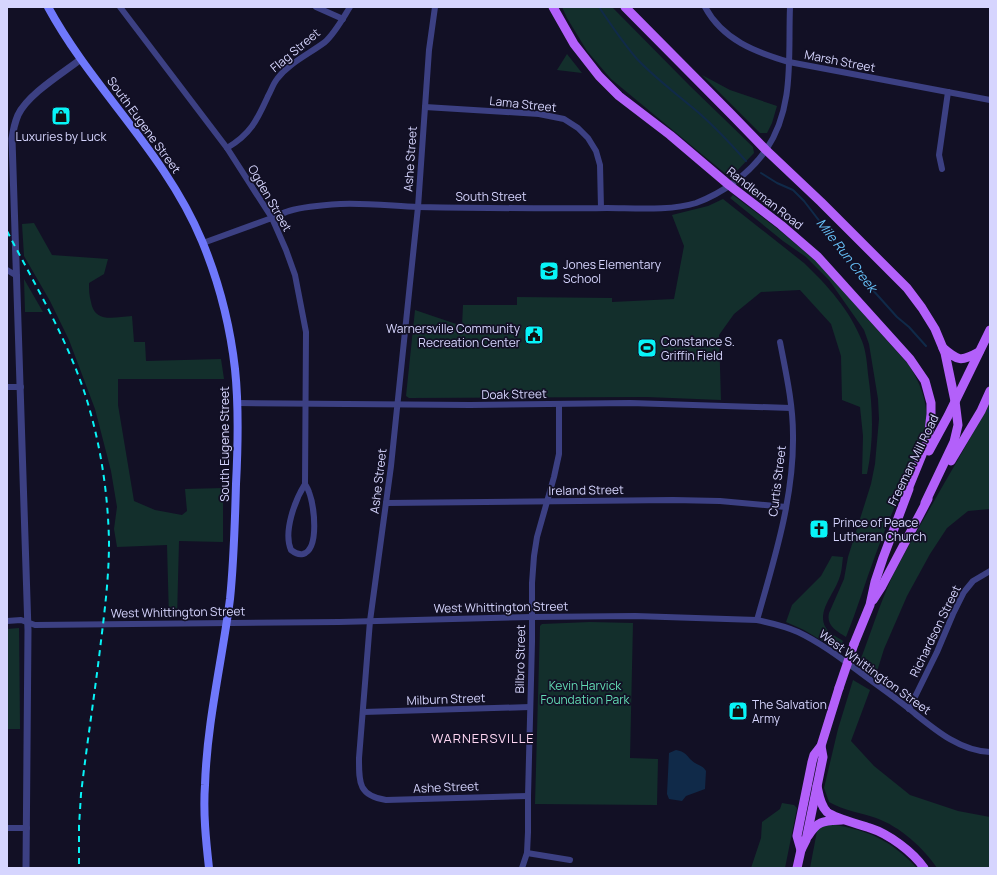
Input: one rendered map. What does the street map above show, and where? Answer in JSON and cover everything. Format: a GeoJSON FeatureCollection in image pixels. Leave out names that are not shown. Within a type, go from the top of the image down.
{"type":"FeatureCollection","features":[{"type":"Feature","properties":{"kind":"main road","name":"South Eugene Street"},"geometry":{"type":"LineString","coordinates":[[48,7],[66,39],[162,167],[188,212],[202,243],[218,286],[226,316],[235,369],[237,403],[236,526],[226,623],[210,727],[205,777],[204,809],[209,868]]}},
{"type":"Feature","properties":{"kind":"main road","name":"Randleman Road"},"geometry":{"type":"LineString","coordinates":[[553,7],[574,44],[599,76],[619,96],[781,225],[818,257],[910,359],[925,381],[931,403],[928,440],[906,494]]}},
{"type":"Feature","properties":{"kind":"main road"},"geometry":{"type":"LineString","coordinates":[[625,7],[766,150],[821,202],[907,288],[935,329],[943,348],[955,401],[958,425],[954,442],[925,503]]}},
{"type":"Feature","properties":{"kind":"main road","name":"Freeman Mill Road"},"geometry":{"type":"LineString","coordinates":[[870,605],[875,582],[906,494],[955,401],[990,330]]}},
{"type":"Feature","properties":{"kind":"main road"},"geometry":{"type":"LineString","coordinates":[[943,348],[957,359],[963,360],[979,352]]}},
{"type":"Feature","properties":{"kind":"main road","name":"Freeman Mill Road"},"geometry":{"type":"LineString","coordinates":[[801,850],[797,836],[814,755],[821,746],[854,644],[870,605],[882,586],[925,503],[980,411],[990,391]]}},
{"type":"Feature","properties":{"kind":"main road","name":"Freeman Mill Road"},"geometry":{"type":"LineString","coordinates":[[797,868],[801,850],[806,840],[823,757],[821,746]]}},
{"type":"Feature","properties":{"kind":"main road"},"geometry":{"type":"LineString","coordinates":[[817,786],[821,803],[827,812],[844,820],[873,828],[898,842],[919,861],[924,868]]}},
{"type":"Feature","properties":{"kind":"main road"},"geometry":{"type":"LineString","coordinates":[[806,840],[814,827],[823,821],[844,820]]}},
{"type":"Feature","properties":{"kind":"street","name":"Ogden Street"},"geometry":{"type":"LineString","coordinates":[[120,7],[227,148],[272,218],[295,275],[306,332],[305,484],[295,504],[289,526],[288,542],[291,550],[301,554],[308,551],[310,548],[314,526],[314,512],[309,491],[305,484]]}},
{"type":"Feature","properties":{"kind":"street"},"geometry":{"type":"LineString","coordinates":[[316,7],[343,19]]}},
{"type":"Feature","properties":{"kind":"street","name":"Flag Street"},"geometry":{"type":"LineString","coordinates":[[227,148],[248,133],[258,118],[276,80],[287,69],[326,40],[343,19],[350,7]]}},
{"type":"Feature","properties":{"kind":"street","name":"Ashe Street"},"geometry":{"type":"LineString","coordinates":[[435,7],[429,50],[418,207],[386,503],[370,621],[359,758],[359,780],[361,787],[366,793],[375,798],[386,800],[528,796]]}},
{"type":"Feature","properties":{"kind":"street","name":"Marsh Street"},"geometry":{"type":"LineString","coordinates":[[705,7],[717,26],[732,38],[749,48],[789,62],[990,100]]}},
{"type":"Feature","properties":{"kind":"street","name":"South Street"},"geometry":{"type":"LineString","coordinates":[[202,243],[291,211],[343,204],[418,207],[601,208],[678,206],[694,203],[714,195],[744,174],[766,150],[778,129],[785,108],[788,90],[790,7]]}},
{"type":"Feature","properties":{"kind":"street"},"geometry":{"type":"LineString","coordinates":[[26,868],[28,623],[12,147],[14,125],[18,114],[26,103],[47,84],[81,59]]}},
{"type":"Feature","properties":{"kind":"street"},"geometry":{"type":"LineString","coordinates":[[942,169],[939,155],[948,92]]}},
{"type":"Feature","properties":{"kind":"street","name":"Lama Street"},"geometry":{"type":"LineString","coordinates":[[425,108],[539,114],[564,119],[578,128],[588,138],[596,150],[600,165],[601,208]]}},
{"type":"Feature","properties":{"kind":"street"},"geometry":{"type":"LineString","coordinates":[[7,270],[17,276]]}},
{"type":"Feature","properties":{"kind":"street","name":"Curtis Street"},"geometry":{"type":"LineString","coordinates":[[757,620],[786,507],[793,458],[791,408],[780,342]]}},
{"type":"Feature","properties":{"kind":"street"},"geometry":{"type":"LineString","coordinates":[[7,387],[21,387]]}},
{"type":"Feature","properties":{"kind":"street","name":"Doak Street"},"geometry":{"type":"LineString","coordinates":[[237,403],[397,405],[649,404],[791,408]]}},
{"type":"Feature","properties":{"kind":"street","name":"Bilbro Street"},"geometry":{"type":"LineString","coordinates":[[522,868],[527,853],[532,583],[534,556],[537,537],[559,454],[560,404]]}},
{"type":"Feature","properties":{"kind":"street","name":"Ireland Street"},"geometry":{"type":"LineString","coordinates":[[386,503],[674,500],[720,501],[786,507]]}},
{"type":"Feature","properties":{"kind":"street","name":"Richardson Street"},"geometry":{"type":"LineString","coordinates":[[909,709],[964,592],[973,580],[990,571]]}},
{"type":"Feature","properties":{"kind":"street","name":"West Whittington Street"},"geometry":{"type":"LineString","coordinates":[[7,621],[21,620],[35,625],[635,616],[757,620],[772,623],[798,632],[817,642],[909,709],[924,722],[971,750],[990,752]]}},
{"type":"Feature","properties":{"kind":"street","name":"Milburn Street"},"geometry":{"type":"LineString","coordinates":[[363,712],[530,707]]}},
{"type":"Feature","properties":{"kind":"street"},"geometry":{"type":"LineString","coordinates":[[7,828],[27,828]]}},
{"type":"Feature","properties":{"kind":"street"},"geometry":{"type":"LineString","coordinates":[[527,853],[570,860]]}},
{"type":"Feature","properties":{"kind":"green space"},"geometry":{"type":"Polygon","coordinates":[[[562,7],[612,7],[753,147],[754,153],[733,175],[727,175],[611,79],[587,51],[562,7]]]}},
{"type":"Feature","properties":{"kind":"green space"},"geometry":{"type":"Polygon","coordinates":[[[567,54],[582,73],[557,70],[567,54]]]}},
{"type":"Feature","properties":{"kind":"green space"},"geometry":{"type":"Polygon","coordinates":[[[702,75],[730,90],[777,106],[772,123],[767,133],[760,133],[702,75]]]}},
{"type":"Feature","properties":{"kind":"green space"},"geometry":{"type":"Polygon","coordinates":[[[733,195],[779,230],[816,261],[909,365],[924,396],[927,422],[924,439],[880,542],[846,637],[833,628],[828,618],[844,579],[848,557],[871,484],[875,464],[879,419],[878,399],[869,344],[864,330],[829,280],[806,257],[783,241],[730,198],[733,195]]]}},
{"type":"Feature","properties":{"kind":"green space"},"geometry":{"type":"Polygon","coordinates":[[[723,199],[804,263],[837,299],[857,330],[862,341],[867,361],[871,400],[872,437],[867,474],[862,474],[863,436],[860,407],[842,400],[841,356],[831,324],[800,290],[761,292],[734,314],[719,335],[721,400],[647,397],[409,398],[406,396],[415,310],[462,326],[463,305],[517,305],[517,297],[612,298],[612,302],[674,299],[684,246],[672,215],[708,206],[723,199]]]}},
{"type":"Feature","properties":{"kind":"green space"},"geometry":{"type":"Polygon","coordinates":[[[34,223],[52,255],[108,259],[104,274],[89,283],[93,309],[97,314],[107,318],[132,316],[134,342],[145,342],[146,361],[221,359],[224,379],[118,379],[118,405],[134,501],[155,510],[182,515],[187,511],[185,489],[224,488],[223,542],[179,541],[177,618],[169,618],[167,545],[117,547],[114,529],[117,507],[111,471],[95,409],[69,340],[50,301],[24,256],[22,224],[34,223]]]}},
{"type":"Feature","properties":{"kind":"green space"},"geometry":{"type":"Polygon","coordinates":[[[24,279],[43,312],[25,312],[24,279]]]}},
{"type":"Feature","properties":{"kind":"green space"},"geometry":{"type":"Polygon","coordinates":[[[990,402],[990,509],[968,511],[947,528],[930,554],[907,596],[884,649],[875,678],[858,666],[888,586],[990,402]]]}},
{"type":"Feature","properties":{"kind":"green space"},"geometry":{"type":"Polygon","coordinates":[[[832,556],[843,557],[842,568],[837,585],[824,609],[823,622],[829,632],[843,641],[839,651],[804,630],[786,622],[792,605],[821,576],[832,556]]]}},
{"type":"Feature","properties":{"kind":"green space","name":"Kevin Harvick Foundation Park"},"geometry":{"type":"Polygon","coordinates":[[[590,622],[633,623],[630,758],[658,759],[657,805],[535,804],[540,626],[542,624],[590,622]]]}},
{"type":"Feature","properties":{"kind":"green space"},"geometry":{"type":"Polygon","coordinates":[[[19,628],[20,729],[7,729],[7,629],[19,628]]]}},
{"type":"Feature","properties":{"kind":"green space"},"geometry":{"type":"Polygon","coordinates":[[[853,680],[870,690],[851,741],[874,766],[910,795],[958,811],[990,817],[990,868],[937,868],[932,860],[910,838],[893,826],[876,818],[829,802],[824,788],[838,729],[853,680]]]}},
{"type":"Feature","properties":{"kind":"green space"},"geometry":{"type":"Polygon","coordinates":[[[782,803],[794,805],[797,808],[785,868],[751,868],[761,838],[762,822],[780,809],[782,803]]]}},
{"type":"Feature","properties":{"kind":"green space"},"geometry":{"type":"Polygon","coordinates":[[[830,824],[856,829],[888,843],[898,850],[917,868],[810,868],[817,831],[823,826],[830,824]]]}},
{"type":"Feature","properties":{"kind":"water"},"geometry":{"type":"Polygon","coordinates":[[[676,750],[685,754],[692,761],[703,767],[706,771],[705,789],[686,796],[682,801],[669,799],[667,794],[669,753],[676,750]]]}},
{"type":"Feature","properties":{"kind":"waterway","name":"Mile Run Creek"},"geometry":{"type":"LineString","coordinates":[[599,7],[637,59],[705,119],[746,161]]}},
{"type":"Feature","properties":{"kind":"waterway","name":"Mile Run Creek"},"geometry":{"type":"LineString","coordinates":[[761,173],[777,183],[793,190],[804,201],[871,288],[926,346]]}},
{"type":"Feature","properties":{"kind":"railway"},"geometry":{"type":"LineString","coordinates":[[7,231],[58,329],[76,370],[95,428],[105,485],[109,542],[108,580],[81,794],[79,868]]}},
{"type":"Feature","properties":{"kind":"place","name":"Luxuries by Luck"},"geometry":{"type":"Point","coordinates":[61,116]}},
{"type":"Feature","properties":{"kind":"place","name":"Jones Elementary School"},"geometry":{"type":"Point","coordinates":[549,271]}},
{"type":"Feature","properties":{"kind":"place","name":"Warnersville Community Recreation Center"},"geometry":{"type":"Point","coordinates":[534,335]}},
{"type":"Feature","properties":{"kind":"place","name":"Constance S. Griffin Field"},"geometry":{"type":"Point","coordinates":[647,348]}},
{"type":"Feature","properties":{"kind":"place","name":"Prince of Peace Lutheran Church"},"geometry":{"type":"Point","coordinates":[819,529]}},
{"type":"Feature","properties":{"kind":"place","name":"The Salvation Army"},"geometry":{"type":"Point","coordinates":[738,711]}},
{"type":"Feature","properties":{"kind":"district","name":"WARNERSVILLE"},"geometry":{"type":"Point","coordinates":[483,738]}}]}
